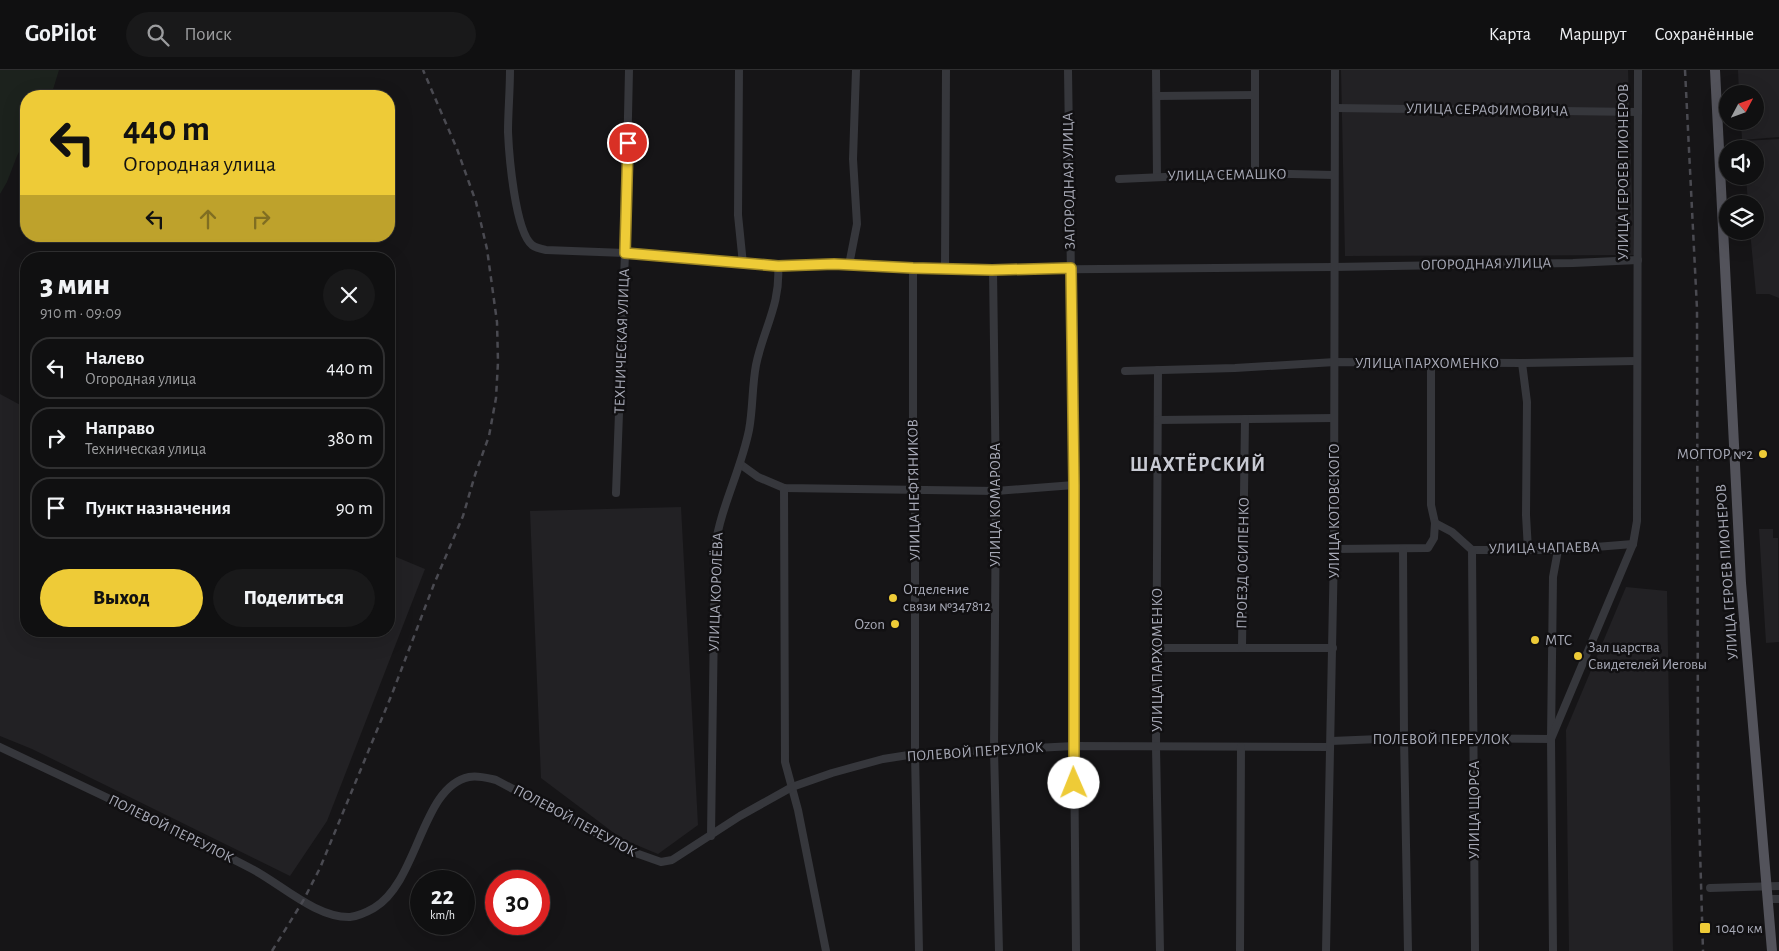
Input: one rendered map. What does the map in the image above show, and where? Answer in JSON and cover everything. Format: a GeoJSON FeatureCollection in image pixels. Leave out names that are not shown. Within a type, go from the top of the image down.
{"type":"FeatureCollection","features":[{"type":"Feature","properties":{"kind":"main road","name":"УЛИЦА ГЕРОЕВ ПИОНЕРОВ"},"geometry":{"type":"LineString","coordinates":[[1715,70],[1741,583],[1772,951]]}},
{"type":"Feature","properties":{"kind":"street"},"geometry":{"type":"LineString","coordinates":[[510,70],[508,132],[514,190],[525,235],[531,244],[537,248],[625,253],[778,266],[849,265],[992,270],[1071,268]]}},
{"type":"Feature","properties":{"kind":"street","name":"ТЕХНИЧЕСКАЯ УЛИЦА"},"geometry":{"type":"LineString","coordinates":[[616,493],[625,253],[629,70]]}},
{"type":"Feature","properties":{"kind":"street"},"geometry":{"type":"LineString","coordinates":[[739,70],[738,215],[743,264]]}},
{"type":"Feature","properties":{"kind":"street"},"geometry":{"type":"LineString","coordinates":[[849,265],[857,224],[853,159],[856,70]]}},
{"type":"Feature","properties":{"kind":"street"},"geometry":{"type":"LineString","coordinates":[[945,269],[946,70]]}},
{"type":"Feature","properties":{"kind":"street","name":"ЗАГОРОДНАЯ УЛИЦА"},"geometry":{"type":"LineString","coordinates":[[1068,70],[1074,485],[1076,951]]}},
{"type":"Feature","properties":{"kind":"street"},"geometry":{"type":"LineString","coordinates":[[1156,70],[1158,177]]}},
{"type":"Feature","properties":{"kind":"street"},"geometry":{"type":"LineString","coordinates":[[1255,70],[1255,173]]}},
{"type":"Feature","properties":{"kind":"street","name":"УЛИЦА КОТОВСКОГО"},"geometry":{"type":"LineString","coordinates":[[1326,951],[1334,550],[1335,362],[1333,267],[1335,70]]}},
{"type":"Feature","properties":{"kind":"street","name":"УЛИЦА ГЕРОЕВ ПИОНЕРОВ"},"geometry":{"type":"LineString","coordinates":[[1551,739],[1632,544],[1637,521],[1638,70]]}},
{"type":"Feature","properties":{"kind":"street"},"geometry":{"type":"LineString","coordinates":[[1157,96],[1255,94]]}},
{"type":"Feature","properties":{"kind":"street","name":"УЛИЦА СЕРАФИМОВИЧА"},"geometry":{"type":"LineString","coordinates":[[1335,108],[1638,112]]}},
{"type":"Feature","properties":{"kind":"street","name":"УЛИЦА СЕМАШКО"},"geometry":{"type":"LineString","coordinates":[[1119,179],[1255,173],[1334,175]]}},
{"type":"Feature","properties":{"kind":"street","name":"ОГОРОДНАЯ УЛИЦА"},"geometry":{"type":"LineString","coordinates":[[1071,268],[1333,267],[1573,263],[1638,260]]}},
{"type":"Feature","properties":{"kind":"street","name":"УЛИЦА КОРОЛЁВА"},"geometry":{"type":"LineString","coordinates":[[711,836],[715,546],[720,519],[740,464],[749,430],[756,365],[777,296],[779,283],[778,266]]}},
{"type":"Feature","properties":{"kind":"street","name":"УЛИЦА НЕФТЯНИКОВ"},"geometry":{"type":"LineString","coordinates":[[913,268],[915,754],[919,951]]}},
{"type":"Feature","properties":{"kind":"street","name":"УЛИЦА КОМАРОВА"},"geometry":{"type":"LineString","coordinates":[[992,270],[996,491],[994,750],[999,951]]}},
{"type":"Feature","properties":{"kind":"street","name":"УЛИЦА ПАРХОМЕНКО"},"geometry":{"type":"LineString","coordinates":[[1125,371],[1235,368],[1335,362],[1522,363],[1636,361]]}},
{"type":"Feature","properties":{"kind":"street"},"geometry":{"type":"LineString","coordinates":[[1334,550],[1428,548],[1434,538],[1435,523],[1431,505],[1431,363]]}},
{"type":"Feature","properties":{"kind":"street"},"geometry":{"type":"LineString","coordinates":[[1522,363],[1527,402],[1526,516],[1528,550]]}},
{"type":"Feature","properties":{"kind":"street","name":"УЛИЦА ПАРХОМЕНКО"},"geometry":{"type":"LineString","coordinates":[[1158,370],[1156,746],[1160,951]]}},
{"type":"Feature","properties":{"kind":"street"},"geometry":{"type":"LineString","coordinates":[[1158,420],[1334,418]]}},
{"type":"Feature","properties":{"kind":"street","name":"ПРОЕЗД ОСИПЕНКО"},"geometry":{"type":"LineString","coordinates":[[1242,648],[1245,419]]}},
{"type":"Feature","properties":{"kind":"street"},"geometry":{"type":"LineString","coordinates":[[740,464],[758,477],[784,488],[996,491],[1074,485]]}},
{"type":"Feature","properties":{"kind":"street"},"geometry":{"type":"LineString","coordinates":[[784,488],[784,752],[798,810],[826,951]]}},
{"type":"Feature","properties":{"kind":"street","name":"УЛИЦА ЧАПАЕВА"},"geometry":{"type":"LineString","coordinates":[[1435,523],[1452,532],[1472,550],[1558,550],[1632,544]]}},
{"type":"Feature","properties":{"kind":"street"},"geometry":{"type":"LineString","coordinates":[[1403,549],[1408,951]]}},
{"type":"Feature","properties":{"kind":"street","name":"УЛИЦА ЩОРСА"},"geometry":{"type":"LineString","coordinates":[[1472,550],[1474,951]]}},
{"type":"Feature","properties":{"kind":"street"},"geometry":{"type":"LineString","coordinates":[[1553,951],[1551,739],[1553,577],[1558,550]]}},
{"type":"Feature","properties":{"kind":"street"},"geometry":{"type":"LineString","coordinates":[[1157,648],[1332,648]]}},
{"type":"Feature","properties":{"kind":"street","name":"ПОЛЕВОЙ ПЕРЕУЛОК"},"geometry":{"type":"LineString","coordinates":[[0,746],[254,870],[303,901],[327,912],[345,916],[364,914],[378,906],[388,896],[406,869],[427,822],[446,790],[457,781],[471,776],[496,780],[512,787],[630,851],[661,862],[672,860],[740,816],[792,787],[856,766],[915,754],[1074,746],[1330,744],[1404,738],[1551,739]]}},
{"type":"Feature","properties":{"kind":"street"},"geometry":{"type":"LineString","coordinates":[[1240,951],[1241,746]]}},
{"type":"Feature","properties":{"kind":"street"},"geometry":{"type":"LineString","coordinates":[[1710,888],[1779,886]]}},
{"type":"Feature","properties":{"kind":"street"},"geometry":{"type":"LineString","coordinates":[[1768,900],[1779,899]]}},
{"type":"Feature","properties":{"kind":"shaded area"},"geometry":{"type":"Polygon","coordinates":[[[0,70],[59,70],[53,90],[20,90],[20,150],[0,194],[0,70]]]}},
{"type":"Feature","properties":{"kind":"shaded area"},"geometry":{"type":"Polygon","coordinates":[[[1341,70],[1628,70],[1634,255],[1345,256],[1341,70]]]}},
{"type":"Feature","properties":{"kind":"shaded area"},"geometry":{"type":"Polygon","coordinates":[[[1738,70],[1779,70],[1779,137],[1742,140],[1741,130],[1764,130],[1764,85],[1739,85],[1738,70]]]}},
{"type":"Feature","properties":{"kind":"shaded area"},"geometry":{"type":"Polygon","coordinates":[[[1779,139],[1779,298],[1769,294],[1756,294],[1751,240],[1764,240],[1764,195],[1747,195],[1747,185],[1764,185],[1764,140],[1761,140],[1779,139]]]}},
{"type":"Feature","properties":{"kind":"shaded area"},"geometry":{"type":"Polygon","coordinates":[[[0,394],[20,405],[20,637],[395,637],[395,556],[425,569],[327,821],[290,876],[32,749],[0,736],[0,394]]]}},
{"type":"Feature","properties":{"kind":"shaded area"},"geometry":{"type":"Polygon","coordinates":[[[681,507],[698,825],[658,854],[622,839],[541,778],[530,511],[681,507]]]}},
{"type":"Feature","properties":{"kind":"shaded area"},"geometry":{"type":"Polygon","coordinates":[[[1759,529],[1773,529],[1773,538],[1778,538],[1779,642],[1766,643],[1759,529]]]}},
{"type":"Feature","properties":{"kind":"shaded area"},"geometry":{"type":"Polygon","coordinates":[[[1626,587],[1667,591],[1673,951],[1569,951],[1566,730],[1626,587]]]}},
{"type":"Feature","properties":{"kind":"railway"},"geometry":{"type":"LineString","coordinates":[[272,951],[303,901],[320,868],[392,694],[434,584],[463,516],[489,436],[496,398],[498,362],[497,322],[487,249],[476,202],[457,149],[423,70]]}},
{"type":"Feature","properties":{"kind":"railway"},"geometry":{"type":"LineString","coordinates":[[1685,70],[1697,309],[1698,781],[1703,951]]}},
{"type":"Feature","properties":{"kind":"place","name":"МОГТОР №2"},"geometry":{"type":"Point","coordinates":[1763,454]}},
{"type":"Feature","properties":{"kind":"place","name":"Отделение связи №347812"},"geometry":{"type":"Point","coordinates":[893,598]}},
{"type":"Feature","properties":{"kind":"place","name":"Ozon"},"geometry":{"type":"Point","coordinates":[895,624]}},
{"type":"Feature","properties":{"kind":"place","name":"МТС"},"geometry":{"type":"Point","coordinates":[1535,640]}},
{"type":"Feature","properties":{"kind":"place","name":"Зал царства Свидетелей Иеговы"},"geometry":{"type":"Point","coordinates":[1578,656]}},
{"type":"Feature","properties":{"kind":"place","name":"1040 км"},"geometry":{"type":"Point","coordinates":[1705,928]}},
{"type":"Feature","properties":{"kind":"district","name":"ШАХТЁРСКИЙ"},"geometry":{"type":"Point","coordinates":[1198,465]}},
{"type":"Feature","properties":{"kind":"route"},"geometry":{"type":"LineString","coordinates":[[628,143],[625,253],[778,266],[834,264],[992,270],[1071,268],[1074,485],[1074,783]]}}]}
